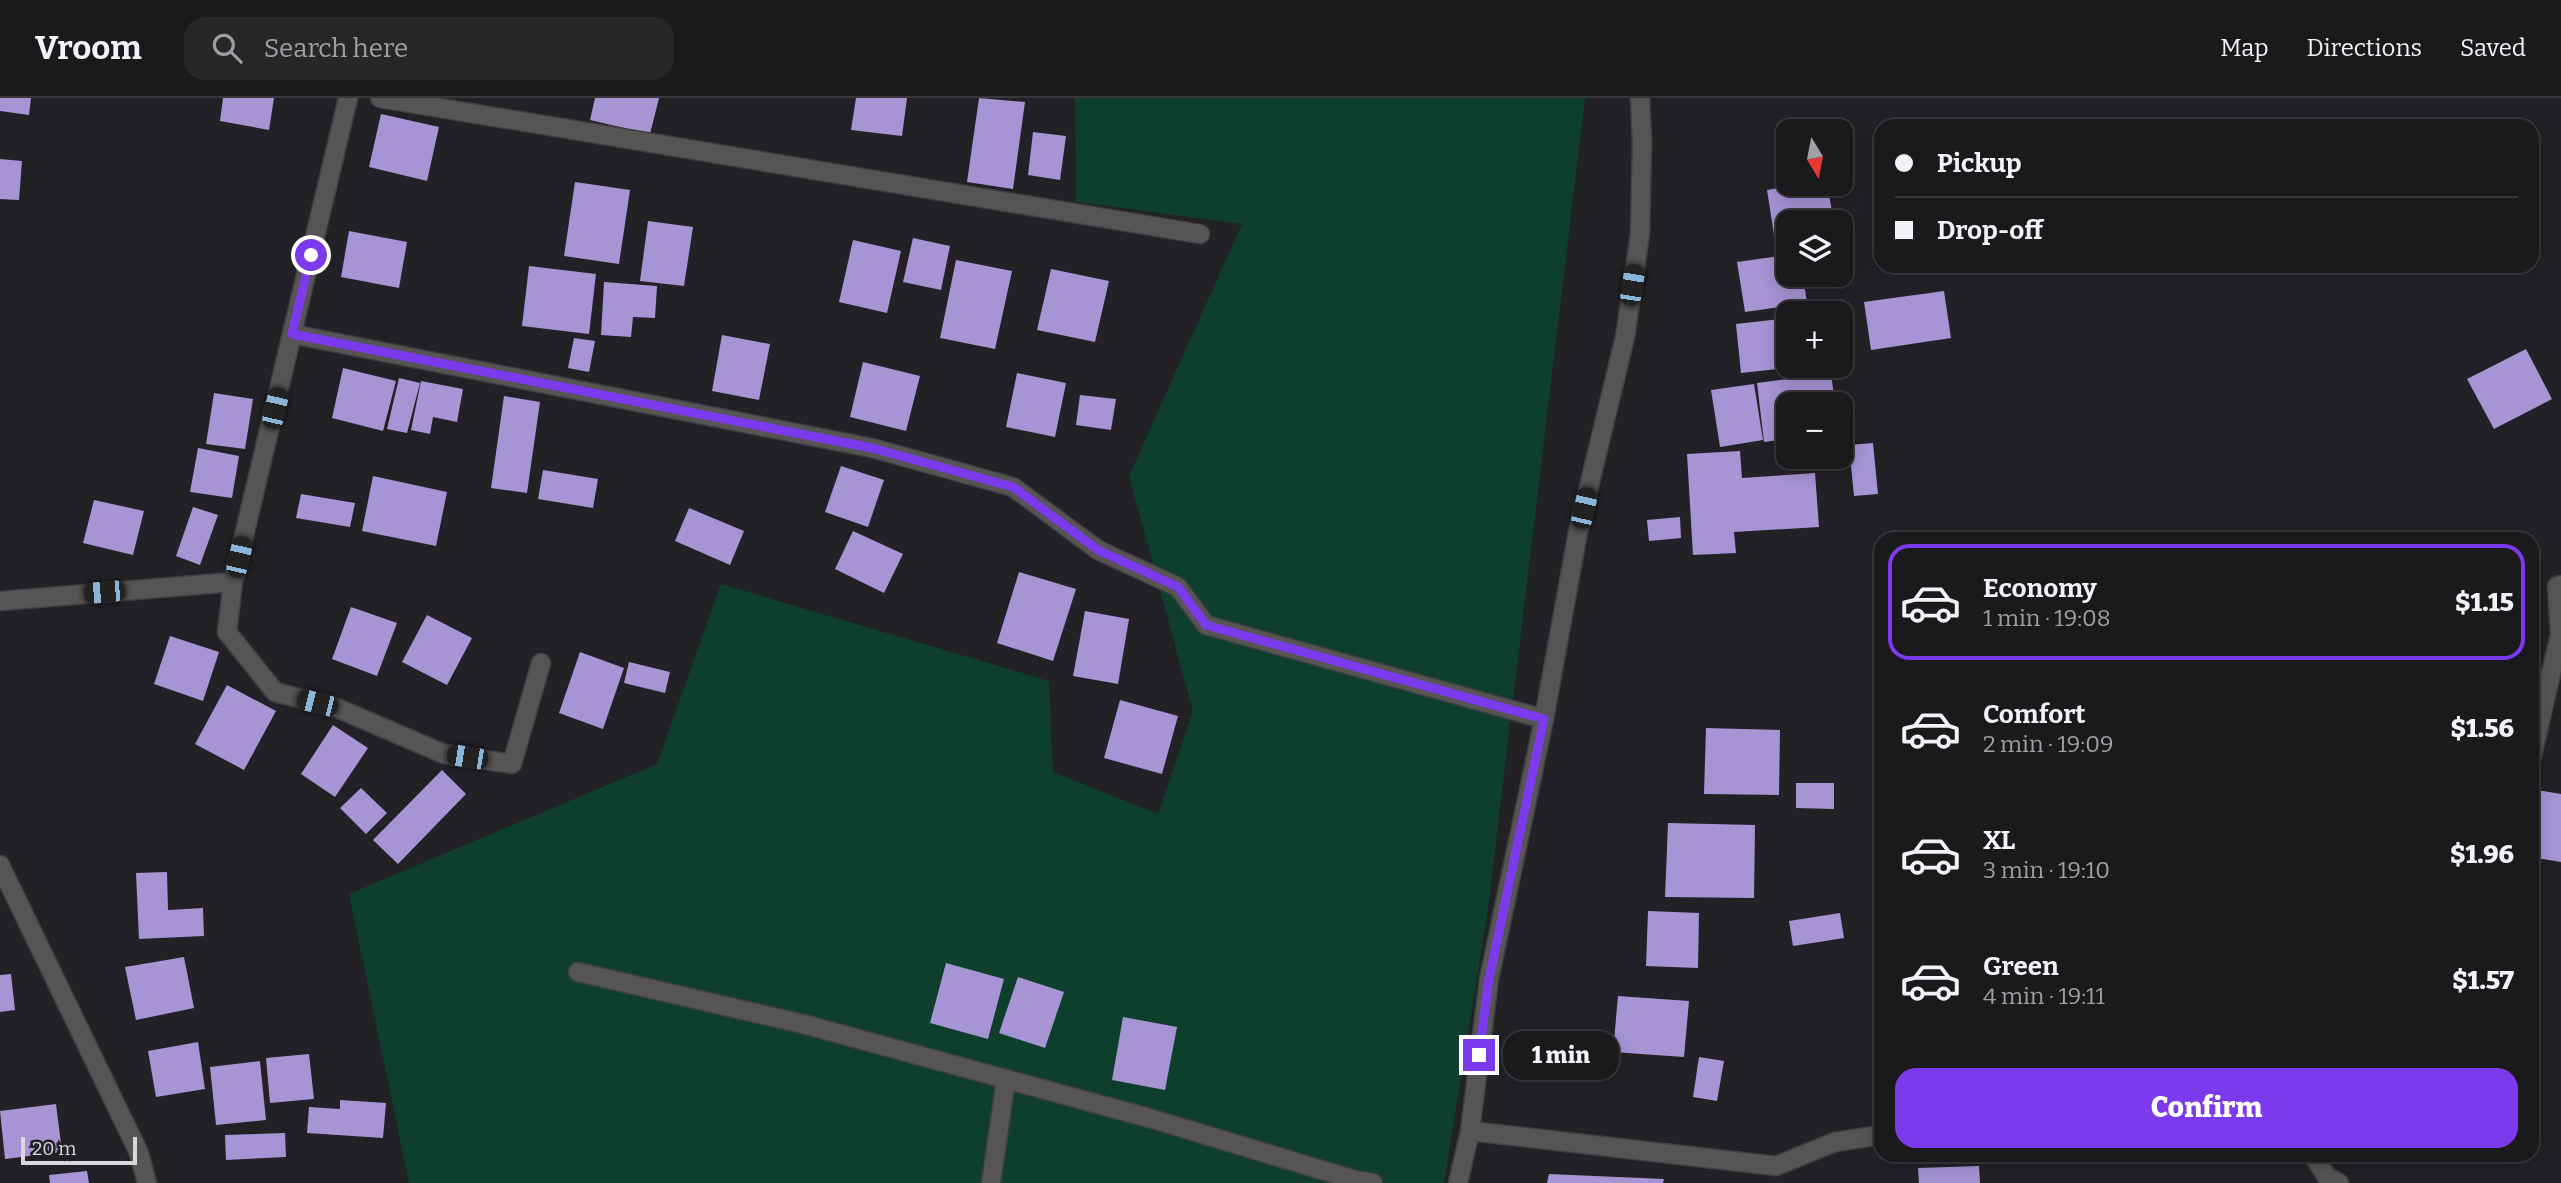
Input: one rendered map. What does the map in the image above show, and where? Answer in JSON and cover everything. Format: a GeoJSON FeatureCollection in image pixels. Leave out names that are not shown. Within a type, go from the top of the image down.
{"type":"FeatureCollection","features":[{"type":"Feature","properties":{"kind":"street"},"geometry":{"type":"LineString","coordinates":[[348,98],[233,582],[227,632],[275,692],[337,708],[444,754],[512,764],[541,663]]}},
{"type":"Feature","properties":{"kind":"street"},"geometry":{"type":"LineString","coordinates":[[380,98],[1200,234]]}},
{"type":"Feature","properties":{"kind":"street"},"geometry":{"type":"LineString","coordinates":[[1458,1183],[1470,1131],[1489,979],[1544,719],[1578,532],[1625,337],[1640,234],[1640,98]]}},
{"type":"Feature","properties":{"kind":"street"},"geometry":{"type":"LineString","coordinates":[[292,334],[872,448],[1013,487],[1098,550],[1178,587],[1206,625],[1544,719]]}},
{"type":"Feature","properties":{"kind":"street"},"geometry":{"type":"LineString","coordinates":[[0,601],[233,582]]}},
{"type":"Feature","properties":{"kind":"street"},"geometry":{"type":"LineString","coordinates":[[2539,726],[2560,634],[2557,586],[2561,585]]}},
{"type":"Feature","properties":{"kind":"street"},"geometry":{"type":"LineString","coordinates":[[0,865],[139,1153],[146,1183]]}},
{"type":"Feature","properties":{"kind":"street"},"geometry":{"type":"LineString","coordinates":[[578,972],[807,1025],[1149,1118],[1355,1180],[1373,1183]]}},
{"type":"Feature","properties":{"kind":"street"},"geometry":{"type":"LineString","coordinates":[[991,1183],[1006,1079]]}},
{"type":"Feature","properties":{"kind":"street"},"geometry":{"type":"LineString","coordinates":[[1470,1131],[1774,1175],[1835,1142],[1874,1136]]}},
{"type":"Feature","properties":{"kind":"street"},"geometry":{"type":"LineString","coordinates":[[2317,1162],[2329,1181]]}},
{"type":"Feature","properties":{"kind":"green space"},"geometry":{"type":"Polygon","coordinates":[[[1075,98],[1585,98],[1488,909],[1444,1183],[409,1183],[349,894],[657,764],[721,584],[1049,681],[1053,772],[1158,814],[1193,711],[1129,476],[1242,224],[1076,202],[1075,98]]]}},
{"type":"Feature","properties":{"kind":"building"},"geometry":{"type":"Polygon","coordinates":[[[0,98],[31,98],[29,115],[0,111],[0,98]]]}},
{"type":"Feature","properties":{"kind":"building"},"geometry":{"type":"Polygon","coordinates":[[[223,98],[274,98],[269,130],[220,121],[223,98]]]}},
{"type":"Feature","properties":{"kind":"building"},"geometry":{"type":"Polygon","coordinates":[[[595,98],[659,98],[650,134],[590,120],[595,98]]]}},
{"type":"Feature","properties":{"kind":"building"},"geometry":{"type":"Polygon","coordinates":[[[856,98],[907,98],[902,136],[851,130],[856,98]]]}},
{"type":"Feature","properties":{"kind":"building"},"geometry":{"type":"Polygon","coordinates":[[[979,98],[1025,102],[1013,189],[967,182],[979,98]]]}},
{"type":"Feature","properties":{"kind":"building"},"geometry":{"type":"Polygon","coordinates":[[[381,114],[439,127],[427,181],[369,167],[381,114]]]}},
{"type":"Feature","properties":{"kind":"building"},"geometry":{"type":"Polygon","coordinates":[[[1033,132],[1066,136],[1060,180],[1028,175],[1033,132]]]}},
{"type":"Feature","properties":{"kind":"building"},"geometry":{"type":"Polygon","coordinates":[[[0,159],[22,161],[19,200],[0,199],[0,159]]]}},
{"type":"Feature","properties":{"kind":"building"},"geometry":{"type":"Polygon","coordinates":[[[575,182],[630,190],[619,264],[564,256],[575,182]]]}},
{"type":"Feature","properties":{"kind":"building"},"geometry":{"type":"Polygon","coordinates":[[[1776,188],[1776,196],[1829,196],[1832,210],[1776,210],[1775,241],[1767,190],[1776,188]]]}},
{"type":"Feature","properties":{"kind":"building"},"geometry":{"type":"Polygon","coordinates":[[[648,221],[693,227],[684,286],[640,281],[648,221]]]}},
{"type":"Feature","properties":{"kind":"building"},"geometry":{"type":"Polygon","coordinates":[[[349,231],[407,242],[399,288],[341,277],[349,231]]]}},
{"type":"Feature","properties":{"kind":"building"},"geometry":{"type":"Polygon","coordinates":[[[913,238],[950,246],[941,290],[903,282],[913,238]]]}},
{"type":"Feature","properties":{"kind":"building"},"geometry":{"type":"Polygon","coordinates":[[[853,240],[901,251],[887,313],[839,302],[853,240]]]}},
{"type":"Feature","properties":{"kind":"building"},"geometry":{"type":"Polygon","coordinates":[[[1776,257],[1776,287],[1805,287],[1807,301],[1776,301],[1776,308],[1745,312],[1737,262],[1776,257]]]}},
{"type":"Feature","properties":{"kind":"building"},"geometry":{"type":"Polygon","coordinates":[[[956,260],[1012,271],[995,349],[940,338],[956,260]]]}},
{"type":"Feature","properties":{"kind":"building"},"geometry":{"type":"Polygon","coordinates":[[[529,266],[596,274],[589,334],[522,326],[529,266]]]}},
{"type":"Feature","properties":{"kind":"building"},"geometry":{"type":"Polygon","coordinates":[[[1051,269],[1109,281],[1095,342],[1037,330],[1051,269]]]}},
{"type":"Feature","properties":{"kind":"building"},"geometry":{"type":"Polygon","coordinates":[[[604,282],[657,286],[655,318],[633,317],[631,337],[601,335],[604,282]]]}},
{"type":"Feature","properties":{"kind":"building"},"geometry":{"type":"Polygon","coordinates":[[[1944,291],[1951,338],[1871,350],[1864,302],[1944,291]]]}},
{"type":"Feature","properties":{"kind":"building"},"geometry":{"type":"Polygon","coordinates":[[[1776,319],[1776,369],[1741,373],[1736,324],[1776,319]]]}},
{"type":"Feature","properties":{"kind":"building"},"geometry":{"type":"Polygon","coordinates":[[[722,335],[770,344],[759,400],[712,391],[722,335]]]}},
{"type":"Feature","properties":{"kind":"building"},"geometry":{"type":"Polygon","coordinates":[[[574,338],[595,341],[589,372],[568,368],[574,338]]]}},
{"type":"Feature","properties":{"kind":"building"},"geometry":{"type":"Polygon","coordinates":[[[2526,349],[2552,399],[2494,429],[2467,379],[2526,349]]]}},
{"type":"Feature","properties":{"kind":"building"},"geometry":{"type":"Polygon","coordinates":[[[863,362],[920,376],[906,431],[850,417],[863,362]]]}},
{"type":"Feature","properties":{"kind":"building"},"geometry":{"type":"Polygon","coordinates":[[[343,368],[396,381],[383,431],[332,418],[343,368]]]}},
{"type":"Feature","properties":{"kind":"building"},"geometry":{"type":"Polygon","coordinates":[[[1017,373],[1066,383],[1055,437],[1006,427],[1017,373]]]}},
{"type":"Feature","properties":{"kind":"building"},"geometry":{"type":"Polygon","coordinates":[[[399,378],[420,383],[407,433],[387,429],[399,378]]]}},
{"type":"Feature","properties":{"kind":"building"},"geometry":{"type":"Polygon","coordinates":[[[1794,378],[1832,378],[1833,392],[1776,392],[1776,440],[1764,442],[1757,383],[1794,378]]]}},
{"type":"Feature","properties":{"kind":"building"},"geometry":{"type":"Polygon","coordinates":[[[421,381],[463,389],[457,422],[433,417],[430,434],[411,430],[421,381]]]}},
{"type":"Feature","properties":{"kind":"building"},"geometry":{"type":"Polygon","coordinates":[[[1754,384],[1763,440],[1720,447],[1711,390],[1754,384]]]}},
{"type":"Feature","properties":{"kind":"building"},"geometry":{"type":"Polygon","coordinates":[[[214,393],[253,399],[245,449],[206,444],[214,393]]]}},
{"type":"Feature","properties":{"kind":"building"},"geometry":{"type":"Polygon","coordinates":[[[1080,395],[1116,399],[1111,430],[1076,425],[1080,395]]]}},
{"type":"Feature","properties":{"kind":"building"},"geometry":{"type":"Polygon","coordinates":[[[504,396],[540,402],[527,493],[491,488],[504,396]]]}},
{"type":"Feature","properties":{"kind":"building"},"geometry":{"type":"Polygon","coordinates":[[[1873,443],[1878,494],[1854,496],[1851,469],[1853,445],[1873,443]]]}},
{"type":"Feature","properties":{"kind":"building"},"geometry":{"type":"Polygon","coordinates":[[[198,448],[239,456],[232,498],[190,492],[198,448]]]}},
{"type":"Feature","properties":{"kind":"building"},"geometry":{"type":"Polygon","coordinates":[[[1740,451],[1742,478],[1815,473],[1819,527],[1734,532],[1736,553],[1693,555],[1687,454],[1740,451]]]}},
{"type":"Feature","properties":{"kind":"building"},"geometry":{"type":"Polygon","coordinates":[[[841,466],[884,480],[868,527],[825,512],[841,466]]]}},
{"type":"Feature","properties":{"kind":"building"},"geometry":{"type":"Polygon","coordinates":[[[543,470],[598,479],[593,508],[538,499],[543,470]]]}},
{"type":"Feature","properties":{"kind":"building"},"geometry":{"type":"Polygon","coordinates":[[[373,476],[447,492],[436,546],[362,531],[373,476]]]}},
{"type":"Feature","properties":{"kind":"building"},"geometry":{"type":"Polygon","coordinates":[[[301,494],[355,503],[350,527],[296,518],[301,494]]]}},
{"type":"Feature","properties":{"kind":"building"},"geometry":{"type":"Polygon","coordinates":[[[94,500],[144,511],[133,555],[83,543],[94,500]]]}},
{"type":"Feature","properties":{"kind":"building"},"geometry":{"type":"Polygon","coordinates":[[[193,507],[218,515],[200,565],[176,556],[193,507]]]}},
{"type":"Feature","properties":{"kind":"building"},"geometry":{"type":"Polygon","coordinates":[[[689,508],[744,531],[730,565],[675,541],[689,508]]]}},
{"type":"Feature","properties":{"kind":"building"},"geometry":{"type":"Polygon","coordinates":[[[1680,517],[1681,538],[1649,541],[1647,520],[1680,517]]]}},
{"type":"Feature","properties":{"kind":"building"},"geometry":{"type":"Polygon","coordinates":[[[853,531],[903,554],[884,593],[835,569],[853,531]]]}},
{"type":"Feature","properties":{"kind":"building"},"geometry":{"type":"Polygon","coordinates":[[[1019,572],[1076,589],[1053,661],[997,643],[1019,572]]]}},
{"type":"Feature","properties":{"kind":"building"},"geometry":{"type":"Polygon","coordinates":[[[351,607],[397,623],[377,676],[332,659],[351,607]]]}},
{"type":"Feature","properties":{"kind":"building"},"geometry":{"type":"Polygon","coordinates":[[[1085,611],[1129,619],[1118,684],[1073,676],[1085,611]]]}},
{"type":"Feature","properties":{"kind":"building"},"geometry":{"type":"Polygon","coordinates":[[[427,615],[472,638],[447,685],[402,662],[427,615]]]}},
{"type":"Feature","properties":{"kind":"building"},"geometry":{"type":"Polygon","coordinates":[[[170,636],[219,652],[203,701],[154,684],[170,636]]]}},
{"type":"Feature","properties":{"kind":"building"},"geometry":{"type":"Polygon","coordinates":[[[580,652],[624,668],[603,729],[559,713],[580,652]]]}},
{"type":"Feature","properties":{"kind":"building"},"geometry":{"type":"Polygon","coordinates":[[[629,662],[670,672],[665,693],[624,683],[629,662]]]}},
{"type":"Feature","properties":{"kind":"building"},"geometry":{"type":"Polygon","coordinates":[[[227,685],[276,711],[244,770],[195,744],[227,685]]]}},
{"type":"Feature","properties":{"kind":"building"},"geometry":{"type":"Polygon","coordinates":[[[1120,700],[1178,716],[1162,774],[1104,758],[1120,700]]]}},
{"type":"Feature","properties":{"kind":"building"},"geometry":{"type":"Polygon","coordinates":[[[333,725],[368,748],[335,797],[301,774],[333,725]]]}},
{"type":"Feature","properties":{"kind":"building"},"geometry":{"type":"Polygon","coordinates":[[[1706,728],[1780,730],[1779,795],[1704,794],[1706,728]]]}},
{"type":"Feature","properties":{"kind":"building"},"geometry":{"type":"Polygon","coordinates":[[[442,770],[466,794],[398,864],[373,840],[442,770]]]}},
{"type":"Feature","properties":{"kind":"building"},"geometry":{"type":"Polygon","coordinates":[[[1796,783],[1834,783],[1834,809],[1796,808],[1796,783]]]}},
{"type":"Feature","properties":{"kind":"building"},"geometry":{"type":"Polygon","coordinates":[[[361,788],[387,813],[366,834],[340,808],[361,788]]]}},
{"type":"Feature","properties":{"kind":"building"},"geometry":{"type":"Polygon","coordinates":[[[2539,790],[2561,794],[2561,862],[2539,858],[2539,790]]]}},
{"type":"Feature","properties":{"kind":"building"},"geometry":{"type":"Polygon","coordinates":[[[1668,823],[1755,825],[1754,898],[1665,897],[1668,823]]]}},
{"type":"Feature","properties":{"kind":"building"},"geometry":{"type":"Polygon","coordinates":[[[167,872],[168,910],[203,908],[204,936],[139,939],[136,873],[167,872]]]}},
{"type":"Feature","properties":{"kind":"building"},"geometry":{"type":"Polygon","coordinates":[[[1648,911],[1699,913],[1698,968],[1646,966],[1648,911]]]}},
{"type":"Feature","properties":{"kind":"building"},"geometry":{"type":"Polygon","coordinates":[[[1840,913],[1844,938],[1793,946],[1789,921],[1840,913]]]}},
{"type":"Feature","properties":{"kind":"building"},"geometry":{"type":"Polygon","coordinates":[[[184,957],[194,1008],[136,1020],[125,967],[184,957]]]}},
{"type":"Feature","properties":{"kind":"building"},"geometry":{"type":"Polygon","coordinates":[[[946,963],[1004,979],[988,1039],[930,1023],[946,963]]]}},
{"type":"Feature","properties":{"kind":"building"},"geometry":{"type":"Polygon","coordinates":[[[11,974],[15,1010],[0,1012],[0,975],[11,974]]]}},
{"type":"Feature","properties":{"kind":"building"},"geometry":{"type":"Polygon","coordinates":[[[1018,977],[1064,992],[1045,1048],[999,1033],[1018,977]]]}},
{"type":"Feature","properties":{"kind":"building"},"geometry":{"type":"Polygon","coordinates":[[[1618,996],[1689,1001],[1684,1057],[1613,1052],[1618,996]]]}},
{"type":"Feature","properties":{"kind":"building"},"geometry":{"type":"Polygon","coordinates":[[[1123,1017],[1177,1027],[1165,1090],[1112,1080],[1123,1017]]]}},
{"type":"Feature","properties":{"kind":"building"},"geometry":{"type":"Polygon","coordinates":[[[198,1042],[205,1089],[156,1097],[148,1051],[198,1042]]]}},
{"type":"Feature","properties":{"kind":"building"},"geometry":{"type":"Polygon","coordinates":[[[309,1054],[314,1099],[270,1103],[266,1058],[309,1054]]]}},
{"type":"Feature","properties":{"kind":"building"},"geometry":{"type":"Polygon","coordinates":[[[1699,1057],[1724,1061],[1717,1101],[1693,1097],[1699,1057]]]}},
{"type":"Feature","properties":{"kind":"building"},"geometry":{"type":"Polygon","coordinates":[[[260,1061],[266,1120],[216,1125],[210,1067],[260,1061]]]}},
{"type":"Feature","properties":{"kind":"building"},"geometry":{"type":"Polygon","coordinates":[[[340,1100],[386,1103],[383,1138],[307,1133],[309,1107],[340,1109],[340,1100]]]}},
{"type":"Feature","properties":{"kind":"building"},"geometry":{"type":"Polygon","coordinates":[[[56,1104],[62,1152],[5,1159],[0,1111],[56,1104]]]}},
{"type":"Feature","properties":{"kind":"building"},"geometry":{"type":"Polygon","coordinates":[[[285,1133],[286,1157],[226,1160],[225,1135],[285,1133]]]}},
{"type":"Feature","properties":{"kind":"building"},"geometry":{"type":"Polygon","coordinates":[[[1979,1166],[1980,1183],[1919,1183],[1918,1168],[1979,1166]]]}},
{"type":"Feature","properties":{"kind":"building"},"geometry":{"type":"Polygon","coordinates":[[[87,1171],[89,1183],[50,1183],[49,1175],[87,1171]]]}},
{"type":"Feature","properties":{"kind":"building"},"geometry":{"type":"Polygon","coordinates":[[[1549,1174],[1664,1179],[1663,1183],[1547,1183],[1549,1174]]]}},
{"type":"Feature","properties":{"kind":"route"},"geometry":{"type":"LineString","coordinates":[[311,255],[292,334],[872,448],[1013,487],[1098,550],[1178,587],[1206,625],[1544,719],[1489,979],[1479,1055]]}}]}
